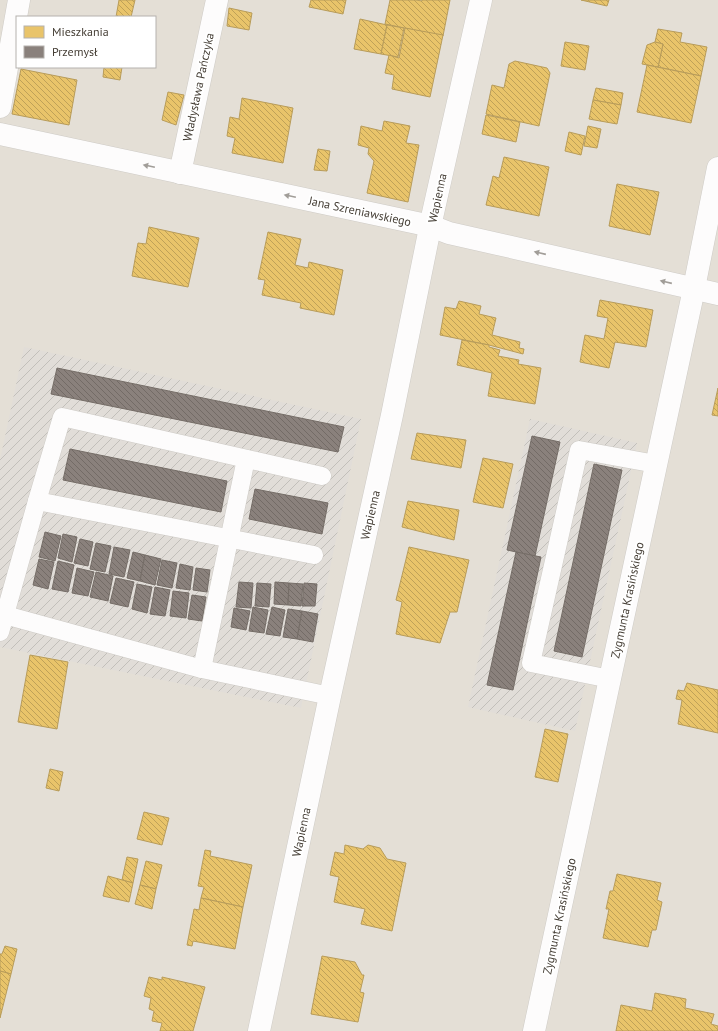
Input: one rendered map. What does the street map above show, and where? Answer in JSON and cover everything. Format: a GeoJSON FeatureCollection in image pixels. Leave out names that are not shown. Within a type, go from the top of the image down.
{"type":"FeatureCollection","features":[{"type":"Feature","properties":{"kind":"street"},"geometry":{"type":"LineString","coordinates":[[17,16],[20,0]]}},
{"type":"Feature","properties":{"kind":"street","name":"Władysława Pańczyka"},"geometry":{"type":"LineString","coordinates":[[180,173],[217,0]]}},
{"type":"Feature","properties":{"kind":"street","name":"Wapienna"},"geometry":{"type":"LineString","coordinates":[[259,1031],[330,696],[392,415],[431,226],[481,0]]}},
{"type":"Feature","properties":{"kind":"street"},"geometry":{"type":"LineString","coordinates":[[0,107],[16,21]]}},
{"type":"Feature","properties":{"kind":"street","name":"Jana Szreniawskiego"},"geometry":{"type":"LineString","coordinates":[[0,134],[431,226],[449,232],[718,294]]}},
{"type":"Feature","properties":{"kind":"street","name":"Zygmunta Krasińskiego"},"geometry":{"type":"LineString","coordinates":[[534,1031],[694,288],[718,168]]}},
{"type":"Feature","properties":{"kind":"lane"},"geometry":{"type":"LineString","coordinates":[[0,632],[62,417],[322,476]]}},
{"type":"Feature","properties":{"kind":"lane"},"geometry":{"type":"LineString","coordinates":[[610,679],[531,663],[579,450],[656,464]]}},
{"type":"Feature","properties":{"kind":"lane"},"geometry":{"type":"LineString","coordinates":[[202,669],[246,459]]}},
{"type":"Feature","properties":{"kind":"lane"},"geometry":{"type":"LineString","coordinates":[[37,501],[314,555]]}},
{"type":"Feature","properties":{"kind":"lane"},"geometry":{"type":"LineString","coordinates":[[5,615],[202,669],[330,696]]}},
{"type":"Feature","properties":{"kind":"shaded area"},"geometry":{"type":"Polygon","coordinates":[[[0,0],[718,0],[718,1031],[0,1031],[0,0]]]}},
{"type":"Feature","properties":{"kind":"shaded area"},"geometry":{"type":"Polygon","coordinates":[[[24,347],[361,419],[301,708],[0,647],[0,460],[24,347]]]}},
{"type":"Feature","properties":{"kind":"shaded area"},"geometry":{"type":"Polygon","coordinates":[[[530,419],[637,443],[575,731],[468,707],[530,419]]]}},
{"type":"Feature","properties":{"kind":"building: Mieszkania"},"geometry":{"type":"Polygon","coordinates":[[[119,0],[135,0],[131,16],[116,16],[119,0]]]}},
{"type":"Feature","properties":{"kind":"building: Mieszkania"},"geometry":{"type":"Polygon","coordinates":[[[311,0],[346,0],[343,14],[309,7],[311,0]]]}},
{"type":"Feature","properties":{"kind":"building: Mieszkania"},"geometry":{"type":"Polygon","coordinates":[[[390,0],[450,0],[443,36],[385,24],[390,0]]]}},
{"type":"Feature","properties":{"kind":"building: Mieszkania"},"geometry":{"type":"Polygon","coordinates":[[[581,0],[609,0],[607,6],[581,0]]]}},
{"type":"Feature","properties":{"kind":"building: Mieszkania"},"geometry":{"type":"Polygon","coordinates":[[[229,8],[252,13],[249,30],[227,26],[229,8]]]}},
{"type":"Feature","properties":{"kind":"building: Mieszkania"},"geometry":{"type":"Polygon","coordinates":[[[360,19],[387,25],[381,54],[354,49],[360,19]]]}},
{"type":"Feature","properties":{"kind":"building: Mieszkania"},"geometry":{"type":"Polygon","coordinates":[[[387,25],[404,28],[398,57],[381,54],[387,25]]]}},
{"type":"Feature","properties":{"kind":"building: Mieszkania"},"geometry":{"type":"Polygon","coordinates":[[[405,28],[443,35],[430,97],[392,89],[394,75],[385,73],[389,55],[399,58],[405,28]]]}},
{"type":"Feature","properties":{"kind":"building: Mieszkania"},"geometry":{"type":"Polygon","coordinates":[[[658,29],[682,33],[680,42],[707,47],[701,76],[658,67],[663,44],[655,42],[658,29]]]}},
{"type":"Feature","properties":{"kind":"building: Mieszkania"},"geometry":{"type":"Polygon","coordinates":[[[565,42],[589,46],[585,70],[561,66],[565,42]]]}},
{"type":"Feature","properties":{"kind":"building: Mieszkania"},"geometry":{"type":"Polygon","coordinates":[[[655,42],[663,44],[658,67],[642,64],[647,45],[655,42]]]}},
{"type":"Feature","properties":{"kind":"building: Mieszkania"},"geometry":{"type":"Polygon","coordinates":[[[515,61],[547,68],[550,73],[539,126],[486,114],[492,85],[504,88],[509,64],[515,61]]]}},
{"type":"Feature","properties":{"kind":"building: Mieszkania"},"geometry":{"type":"Polygon","coordinates":[[[647,65],[701,76],[691,123],[637,112],[647,65]]]}},
{"type":"Feature","properties":{"kind":"building: Mieszkania"},"geometry":{"type":"Polygon","coordinates":[[[104,68],[122,68],[120,80],[103,77],[104,68]]]}},
{"type":"Feature","properties":{"kind":"building: Mieszkania"},"geometry":{"type":"Polygon","coordinates":[[[21,69],[77,80],[69,125],[12,114],[21,69]]]}},
{"type":"Feature","properties":{"kind":"building: Mieszkania"},"geometry":{"type":"Polygon","coordinates":[[[596,88],[623,93],[621,105],[593,100],[596,88]]]}},
{"type":"Feature","properties":{"kind":"building: Mieszkania"},"geometry":{"type":"Polygon","coordinates":[[[168,92],[184,95],[176,125],[162,120],[168,92]]]}},
{"type":"Feature","properties":{"kind":"building: Mieszkania"},"geometry":{"type":"Polygon","coordinates":[[[242,98],[293,108],[283,163],[232,153],[235,138],[227,136],[230,117],[239,119],[242,98]]]}},
{"type":"Feature","properties":{"kind":"building: Mieszkania"},"geometry":{"type":"Polygon","coordinates":[[[593,100],[621,105],[617,124],[589,119],[593,100]]]}},
{"type":"Feature","properties":{"kind":"building: Mieszkania"},"geometry":{"type":"Polygon","coordinates":[[[486,115],[520,122],[516,142],[482,134],[486,115]]]}},
{"type":"Feature","properties":{"kind":"building: Mieszkania"},"geometry":{"type":"Polygon","coordinates":[[[384,121],[410,126],[406,143],[419,145],[408,202],[367,193],[374,161],[368,154],[369,148],[358,145],[361,126],[382,131],[384,121]]]}},
{"type":"Feature","properties":{"kind":"building: Mieszkania"},"geometry":{"type":"Polygon","coordinates":[[[588,126],[601,129],[597,148],[584,146],[588,126]]]}},
{"type":"Feature","properties":{"kind":"building: Mieszkania"},"geometry":{"type":"Polygon","coordinates":[[[569,132],[585,136],[581,155],[565,151],[569,132]]]}},
{"type":"Feature","properties":{"kind":"building: Mieszkania"},"geometry":{"type":"Polygon","coordinates":[[[318,149],[330,151],[327,171],[314,170],[318,149]]]}},
{"type":"Feature","properties":{"kind":"building: Mieszkania"},"geometry":{"type":"Polygon","coordinates":[[[504,157],[549,167],[539,216],[486,205],[493,176],[499,178],[504,157]]]}},
{"type":"Feature","properties":{"kind":"building: Mieszkania"},"geometry":{"type":"Polygon","coordinates":[[[617,184],[659,192],[650,235],[609,226],[617,184]]]}},
{"type":"Feature","properties":{"kind":"building: Mieszkania"},"geometry":{"type":"Polygon","coordinates":[[[149,227],[199,238],[188,287],[132,276],[138,243],[146,244],[149,227]]]}},
{"type":"Feature","properties":{"kind":"building: Mieszkania"},"geometry":{"type":"Polygon","coordinates":[[[268,232],[301,239],[295,265],[308,268],[309,262],[343,270],[334,315],[300,308],[301,303],[262,295],[265,280],[258,279],[268,232]]]}},
{"type":"Feature","properties":{"kind":"building: Mieszkania"},"geometry":{"type":"Polygon","coordinates":[[[600,300],[653,310],[646,347],[615,342],[609,368],[580,362],[585,335],[604,339],[608,318],[597,316],[600,300]]]}},
{"type":"Feature","properties":{"kind":"building: Mieszkania"},"geometry":{"type":"Polygon","coordinates":[[[459,301],[481,306],[479,314],[496,318],[492,335],[520,342],[519,348],[524,349],[523,354],[440,335],[445,307],[456,309],[459,301]]]}},
{"type":"Feature","properties":{"kind":"building: Mieszkania"},"geometry":{"type":"Polygon","coordinates":[[[462,340],[489,345],[489,347],[500,350],[498,356],[519,360],[518,364],[541,368],[535,404],[488,396],[492,373],[457,365],[462,340]]]}},
{"type":"Feature","properties":{"kind":"building: Mieszkania"},"geometry":{"type":"Polygon","coordinates":[[[718,388],[718,416],[712,415],[718,388]]]}},
{"type":"Feature","properties":{"kind":"building: Mieszkania"},"geometry":{"type":"Polygon","coordinates":[[[417,433],[466,440],[461,468],[411,459],[417,433]]]}},
{"type":"Feature","properties":{"kind":"building: Mieszkania"},"geometry":{"type":"Polygon","coordinates":[[[483,458],[513,464],[503,508],[473,502],[483,458]]]}},
{"type":"Feature","properties":{"kind":"building: Mieszkania"},"geometry":{"type":"Polygon","coordinates":[[[408,501],[459,510],[454,540],[402,527],[408,501]]]}},
{"type":"Feature","properties":{"kind":"building: Mieszkania"},"geometry":{"type":"Polygon","coordinates":[[[409,547],[469,560],[457,612],[450,612],[440,643],[396,634],[402,602],[396,600],[409,547]]]}},
{"type":"Feature","properties":{"kind":"building: Mieszkania"},"geometry":{"type":"Polygon","coordinates":[[[30,655],[68,662],[57,729],[18,722],[30,655]]]}},
{"type":"Feature","properties":{"kind":"building: Mieszkania"},"geometry":{"type":"Polygon","coordinates":[[[687,683],[718,690],[718,733],[678,724],[682,700],[676,699],[678,690],[684,691],[687,683]]]}},
{"type":"Feature","properties":{"kind":"building: Mieszkania"},"geometry":{"type":"Polygon","coordinates":[[[545,729],[568,734],[558,782],[535,777],[545,729]]]}},
{"type":"Feature","properties":{"kind":"building: Mieszkania"},"geometry":{"type":"Polygon","coordinates":[[[50,769],[63,772],[59,791],[46,788],[50,769]]]}},
{"type":"Feature","properties":{"kind":"building: Mieszkania"},"geometry":{"type":"Polygon","coordinates":[[[144,812],[169,818],[162,845],[137,839],[144,812]]]}},
{"type":"Feature","properties":{"kind":"building: Mieszkania"},"geometry":{"type":"Polygon","coordinates":[[[345,845],[363,849],[368,845],[380,848],[387,859],[406,863],[392,931],[361,924],[365,909],[334,902],[339,877],[330,875],[335,852],[344,854],[345,845]]]}},
{"type":"Feature","properties":{"kind":"building: Mieszkania"},"geometry":{"type":"Polygon","coordinates":[[[205,850],[211,851],[210,856],[252,865],[243,907],[201,898],[204,887],[198,886],[205,850]]]}},
{"type":"Feature","properties":{"kind":"building: Mieszkania"},"geometry":{"type":"Polygon","coordinates":[[[127,857],[138,859],[133,883],[122,880],[127,857]]]}},
{"type":"Feature","properties":{"kind":"building: Mieszkania"},"geometry":{"type":"Polygon","coordinates":[[[146,861],[162,865],[156,889],[140,885],[146,861]]]}},
{"type":"Feature","properties":{"kind":"building: Mieszkania"},"geometry":{"type":"Polygon","coordinates":[[[617,874],[661,883],[657,900],[662,902],[656,930],[652,930],[648,947],[603,938],[609,909],[606,909],[610,891],[613,891],[617,874]]]}},
{"type":"Feature","properties":{"kind":"building: Mieszkania"},"geometry":{"type":"Polygon","coordinates":[[[108,876],[133,883],[129,902],[103,896],[108,876]]]}},
{"type":"Feature","properties":{"kind":"building: Mieszkania"},"geometry":{"type":"Polygon","coordinates":[[[140,885],[156,889],[152,909],[135,904],[140,885]]]}},
{"type":"Feature","properties":{"kind":"building: Mieszkania"},"geometry":{"type":"Polygon","coordinates":[[[201,898],[243,907],[235,949],[193,941],[192,946],[187,945],[194,909],[199,910],[201,898]]]}},
{"type":"Feature","properties":{"kind":"building: Mieszkania"},"geometry":{"type":"Polygon","coordinates":[[[5,946],[17,949],[11,974],[0,971],[0,954],[2,954],[5,946]]]}},
{"type":"Feature","properties":{"kind":"building: Mieszkania"},"geometry":{"type":"Polygon","coordinates":[[[322,956],[355,962],[362,975],[364,975],[360,992],[364,993],[358,1022],[311,1014],[322,956]]]}},
{"type":"Feature","properties":{"kind":"building: Mieszkania"},"geometry":{"type":"Polygon","coordinates":[[[0,971],[11,974],[0,1018],[0,971]]]}},
{"type":"Feature","properties":{"kind":"building: Mieszkania"},"geometry":{"type":"Polygon","coordinates":[[[149,977],[162,980],[162,977],[205,987],[193,1031],[160,1031],[162,1023],[152,1021],[154,1011],[149,1009],[151,998],[144,996],[149,977]]]}},
{"type":"Feature","properties":{"kind":"building: Mieszkania"},"geometry":{"type":"Polygon","coordinates":[[[655,993],[686,999],[685,1008],[714,1014],[711,1024],[718,1026],[718,1031],[616,1031],[621,1005],[652,1011],[655,993]]]}},
{"type":"Feature","properties":{"kind":"building: Przemysł"},"geometry":{"type":"Polygon","coordinates":[[[57,368],[344,427],[338,452],[51,394],[57,368]]]}},
{"type":"Feature","properties":{"kind":"building: Przemysł"},"geometry":{"type":"Polygon","coordinates":[[[532,436],[560,442],[535,556],[507,550],[532,436]]]}},
{"type":"Feature","properties":{"kind":"building: Przemysł"},"geometry":{"type":"Polygon","coordinates":[[[70,449],[227,481],[221,512],[63,480],[70,449]]]}},
{"type":"Feature","properties":{"kind":"building: Przemysł"},"geometry":{"type":"Polygon","coordinates":[[[594,464],[622,470],[582,657],[554,651],[594,464]]]}},
{"type":"Feature","properties":{"kind":"building: Przemysł"},"geometry":{"type":"Polygon","coordinates":[[[255,489],[328,503],[322,534],[249,519],[255,489]]]}},
{"type":"Feature","properties":{"kind":"building: Przemysł"},"geometry":{"type":"Polygon","coordinates":[[[45,532],[61,536],[55,561],[39,557],[45,532]]]}},
{"type":"Feature","properties":{"kind":"building: Przemysł"},"geometry":{"type":"Polygon","coordinates":[[[63,534],[77,537],[72,562],[58,558],[63,534]]]}},
{"type":"Feature","properties":{"kind":"building: Przemysł"},"geometry":{"type":"Polygon","coordinates":[[[80,539],[93,542],[88,566],[74,563],[80,539]]]}},
{"type":"Feature","properties":{"kind":"building: Przemysł"},"geometry":{"type":"Polygon","coordinates":[[[96,543],[111,546],[105,572],[90,569],[96,543]]]}},
{"type":"Feature","properties":{"kind":"building: Przemysł"},"geometry":{"type":"Polygon","coordinates":[[[114,547],[130,550],[124,577],[109,574],[114,547]]]}},
{"type":"Feature","properties":{"kind":"building: Przemysł"},"geometry":{"type":"Polygon","coordinates":[[[133,552],[145,555],[140,581],[127,578],[133,552]]]}},
{"type":"Feature","properties":{"kind":"building: Przemysł"},"geometry":{"type":"Polygon","coordinates":[[[516,552],[541,557],[513,690],[487,685],[516,552]]]}},
{"type":"Feature","properties":{"kind":"building: Przemysł"},"geometry":{"type":"Polygon","coordinates":[[[145,555],[161,559],[155,585],[140,581],[145,555]]]}},
{"type":"Feature","properties":{"kind":"building: Przemysł"},"geometry":{"type":"Polygon","coordinates":[[[39,559],[54,562],[48,589],[33,585],[39,559]]]}},
{"type":"Feature","properties":{"kind":"building: Przemysł"},"geometry":{"type":"Polygon","coordinates":[[[162,560],[177,563],[172,588],[157,585],[162,560]]]}},
{"type":"Feature","properties":{"kind":"building: Przemysł"},"geometry":{"type":"Polygon","coordinates":[[[58,561],[74,565],[68,592],[52,589],[58,561]]]}},
{"type":"Feature","properties":{"kind":"building: Przemysł"},"geometry":{"type":"Polygon","coordinates":[[[180,564],[193,567],[190,590],[176,588],[180,564]]]}},
{"type":"Feature","properties":{"kind":"building: Przemysł"},"geometry":{"type":"Polygon","coordinates":[[[77,568],[94,572],[88,596],[72,593],[77,568]]]}},
{"type":"Feature","properties":{"kind":"building: Przemysł"},"geometry":{"type":"Polygon","coordinates":[[[196,568],[210,570],[207,592],[193,590],[196,568]]]}},
{"type":"Feature","properties":{"kind":"building: Przemysł"},"geometry":{"type":"Polygon","coordinates":[[[96,572],[113,576],[108,601],[90,597],[96,572]]]}},
{"type":"Feature","properties":{"kind":"building: Przemysł"},"geometry":{"type":"Polygon","coordinates":[[[116,578],[134,582],[128,607],[110,603],[116,578]]]}},
{"type":"Feature","properties":{"kind":"building: Przemysł"},"geometry":{"type":"Polygon","coordinates":[[[239,582],[253,583],[251,608],[236,607],[239,582]]]}},
{"type":"Feature","properties":{"kind":"building: Przemysł"},"geometry":{"type":"Polygon","coordinates":[[[275,582],[289,583],[288,605],[274,604],[275,582]]]}},
{"type":"Feature","properties":{"kind":"building: Przemysł"},"geometry":{"type":"Polygon","coordinates":[[[257,583],[271,584],[269,607],[255,606],[257,583]]]}},
{"type":"Feature","properties":{"kind":"building: Przemysł"},"geometry":{"type":"Polygon","coordinates":[[[289,583],[303,584],[301,606],[288,605],[289,583]]]}},
{"type":"Feature","properties":{"kind":"building: Przemysł"},"geometry":{"type":"Polygon","coordinates":[[[304,583],[317,584],[315,606],[302,606],[304,583]]]}},
{"type":"Feature","properties":{"kind":"building: Przemysł"},"geometry":{"type":"Polygon","coordinates":[[[137,584],[152,587],[147,613],[132,609],[137,584]]]}},
{"type":"Feature","properties":{"kind":"building: Przemysł"},"geometry":{"type":"Polygon","coordinates":[[[155,587],[170,590],[165,616],[150,614],[155,587]]]}},
{"type":"Feature","properties":{"kind":"building: Przemysł"},"geometry":{"type":"Polygon","coordinates":[[[173,591],[189,593],[186,618],[170,616],[173,591]]]}},
{"type":"Feature","properties":{"kind":"building: Przemysł"},"geometry":{"type":"Polygon","coordinates":[[[192,595],[206,597],[202,621],[188,619],[192,595]]]}},
{"type":"Feature","properties":{"kind":"building: Przemysł"},"geometry":{"type":"Polygon","coordinates":[[[253,607],[268,610],[264,633],[249,631],[253,607]]]}},
{"type":"Feature","properties":{"kind":"building: Przemysł"},"geometry":{"type":"Polygon","coordinates":[[[272,607],[285,610],[280,636],[266,634],[272,607]]]}},
{"type":"Feature","properties":{"kind":"building: Przemysł"},"geometry":{"type":"Polygon","coordinates":[[[234,608],[250,611],[246,630],[231,627],[234,608]]]}},
{"type":"Feature","properties":{"kind":"building: Przemysł"},"geometry":{"type":"Polygon","coordinates":[[[288,609],[302,611],[297,639],[283,637],[288,609]]]}},
{"type":"Feature","properties":{"kind":"building: Przemysł"},"geometry":{"type":"Polygon","coordinates":[[[302,611],[318,614],[313,642],[297,639],[302,611]]]}}]}
